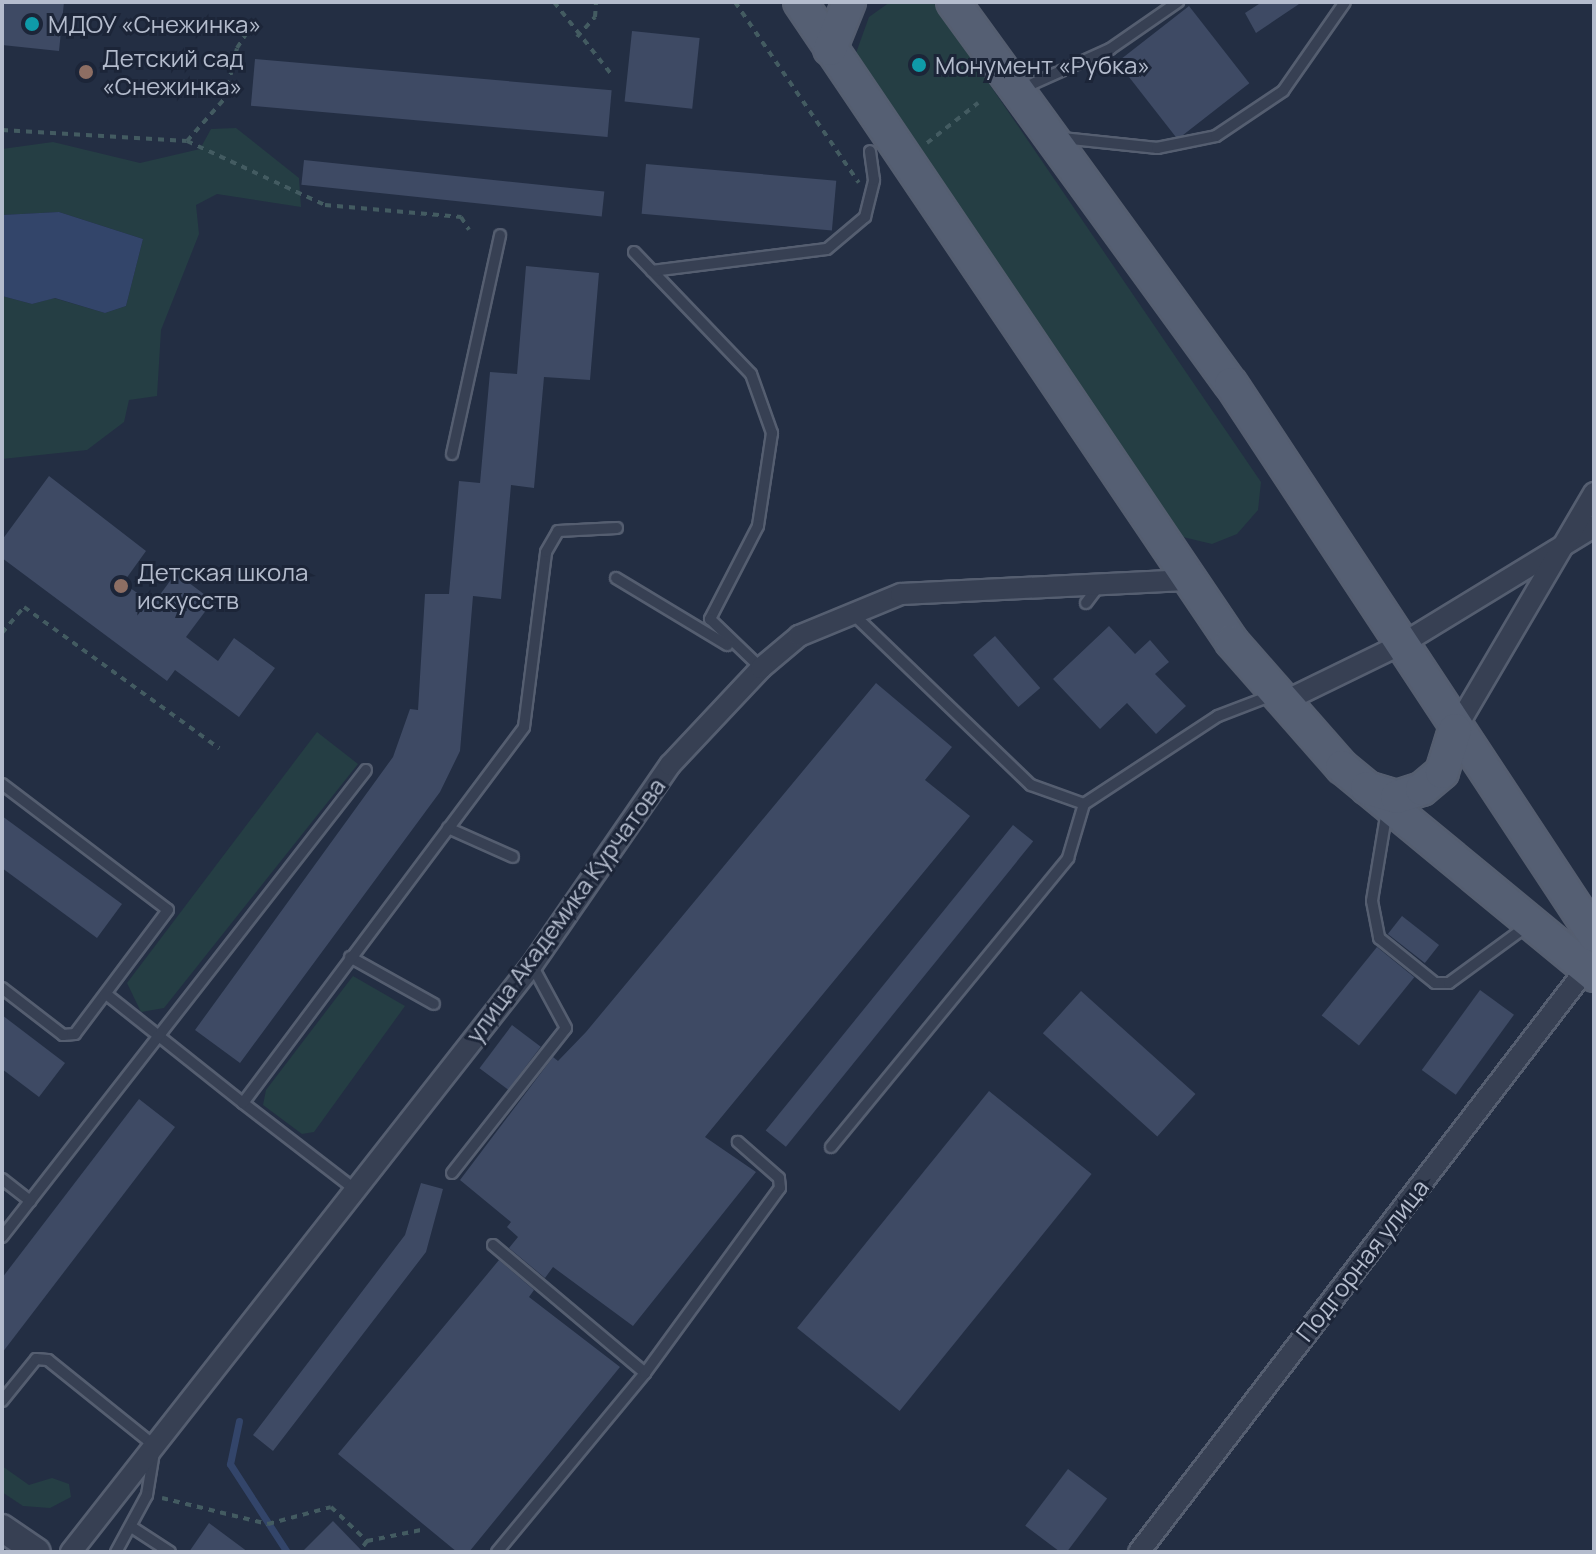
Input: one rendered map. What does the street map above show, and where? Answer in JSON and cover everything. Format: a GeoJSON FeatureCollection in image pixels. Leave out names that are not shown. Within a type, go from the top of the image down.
{"type":"FeatureCollection","features":[{"type":"Feature","properties":{"kind":"main road"},"geometry":{"type":"LineString","coordinates":[[800,2],[1190,580],[1282,697],[1364,787],[1590,972]]}},
{"type":"Feature","properties":{"kind":"main road"},"geometry":{"type":"LineString","coordinates":[[830,49],[849,2]]}},
{"type":"Feature","properties":{"kind":"main road"},"geometry":{"type":"LineString","coordinates":[[953,2],[1132,241],[1231,384],[1455,730],[1594,935]]}},
{"type":"Feature","properties":{"kind":"main road"},"geometry":{"type":"LineString","coordinates":[[1364,787],[1397,797],[1422,789],[1442,772],[1455,730]]}},
{"type":"Feature","properties":{"kind":"street"},"geometry":{"type":"LineString","coordinates":[[1455,730],[1568,543],[1594,493]]}},
{"type":"Feature","properties":{"kind":"street"},"geometry":{"type":"LineString","coordinates":[[1282,697],[1402,644],[1594,527]]}},
{"type":"Feature","properties":{"kind":"street","name":"улица Академика Курчатова"},"geometry":{"type":"LineString","coordinates":[[71,1552],[353,1188],[532,965],[670,765],[761,668],[849,610],[947,586],[1099,586],[1190,580]]}},
{"type":"Feature","properties":{"kind":"street","name":"Подгорная улица"},"geometry":{"type":"LineString","coordinates":[[1139,1552],[1590,972]]}},
{"type":"Feature","properties":{"kind":"street"},"geometry":{"type":"LineString","coordinates":[[2,1528],[37,1552]]}},
{"type":"Feature","properties":{"kind":"lane"},"geometry":{"type":"LineString","coordinates":[[1019,90],[1110,49],[1178,2]]}},
{"type":"Feature","properties":{"kind":"lane"},"geometry":{"type":"LineString","coordinates":[[1054,137],[1157,148],[1216,136],[1283,91],[1345,2]]}},
{"type":"Feature","properties":{"kind":"lane"},"geometry":{"type":"LineString","coordinates":[[652,271],[827,249],[865,217],[874,180],[870,151]]}},
{"type":"Feature","properties":{"kind":"lane"},"geometry":{"type":"LineString","coordinates":[[452,454],[500,235]]}},
{"type":"Feature","properties":{"kind":"lane"},"geometry":{"type":"LineString","coordinates":[[634,252],[751,374],[772,433],[758,526],[710,619],[736,650]]}},
{"type":"Feature","properties":{"kind":"lane"},"geometry":{"type":"LineString","coordinates":[[243,1103],[524,727],[546,552],[558,531],[617,528]]}},
{"type":"Feature","properties":{"kind":"lane"},"geometry":{"type":"LineString","coordinates":[[616,578],[761,668]]}},
{"type":"Feature","properties":{"kind":"lane"},"geometry":{"type":"LineString","coordinates":[[1086,603],[1099,586]]}},
{"type":"Feature","properties":{"kind":"lane"},"geometry":{"type":"LineString","coordinates":[[849,610],[1031,785],[1084,804]]}},
{"type":"Feature","properties":{"kind":"lane"},"geometry":{"type":"LineString","coordinates":[[831,1147],[1068,858],[1084,804],[1218,716],[1282,697]]}},
{"type":"Feature","properties":{"kind":"lane"},"geometry":{"type":"LineString","coordinates":[[2,1237],[366,770]]}},
{"type":"Feature","properties":{"kind":"lane"},"geometry":{"type":"LineString","coordinates":[[2,784],[168,910],[75,1034],[63,1035],[2,988]]}},
{"type":"Feature","properties":{"kind":"lane"},"geometry":{"type":"LineString","coordinates":[[1388,808],[1372,901],[1379,938],[1435,983],[1449,983],[1528,924]]}},
{"type":"Feature","properties":{"kind":"lane"},"geometry":{"type":"LineString","coordinates":[[448,828],[513,857]]}},
{"type":"Feature","properties":{"kind":"lane"},"geometry":{"type":"LineString","coordinates":[[350,957],[434,1004]]}},
{"type":"Feature","properties":{"kind":"lane"},"geometry":{"type":"LineString","coordinates":[[452,1173],[566,1028],[532,965]]}},
{"type":"Feature","properties":{"kind":"lane"},"geometry":{"type":"LineString","coordinates":[[106,994],[353,1188]]}},
{"type":"Feature","properties":{"kind":"lane"},"geometry":{"type":"LineString","coordinates":[[497,1552],[645,1373],[780,1188],[779,1178],[738,1142]]}},
{"type":"Feature","properties":{"kind":"lane"},"geometry":{"type":"LineString","coordinates":[[2,1179],[30,1201]]}},
{"type":"Feature","properties":{"kind":"lane"},"geometry":{"type":"LineString","coordinates":[[493,1245],[645,1373]]}},
{"type":"Feature","properties":{"kind":"lane"},"geometry":{"type":"LineString","coordinates":[[2,1401],[36,1359],[48,1360],[155,1446],[147,1495],[133,1528],[116,1552]]}},
{"type":"Feature","properties":{"kind":"lane"},"geometry":{"type":"LineString","coordinates":[[133,1528],[170,1552]]}},
{"type":"Feature","properties":{"kind":"path"},"geometry":{"type":"LineString","coordinates":[[554,2],[577,37],[611,74]]}},
{"type":"Feature","properties":{"kind":"path"},"geometry":{"type":"LineString","coordinates":[[577,37],[595,17],[596,2]]}},
{"type":"Feature","properties":{"kind":"path"},"geometry":{"type":"LineString","coordinates":[[187,141],[225,98],[237,48],[254,22]]}},
{"type":"Feature","properties":{"kind":"path"},"geometry":{"type":"LineString","coordinates":[[2,130],[187,141],[325,205],[461,217],[469,230]]}},
{"type":"Feature","properties":{"kind":"path"},"geometry":{"type":"LineString","coordinates":[[2,633],[24,607],[219,748]]}},
{"type":"Feature","properties":{"kind":"path"},"geometry":{"type":"LineString","coordinates":[[147,1495],[268,1524],[331,1507],[367,1541]]}},
{"type":"Feature","properties":{"kind":"path"},"geometry":{"type":"LineString","coordinates":[[359,1552],[367,1541],[421,1530]]}},
{"type":"Feature","properties":{"kind":"green space"},"geometry":{"type":"Polygon","coordinates":[[[890,2],[934,3],[1261,482],[1258,510],[1237,534],[1212,544],[1183,537],[856,53],[869,17],[890,2]]]}},
{"type":"Feature","properties":{"kind":"green space"},"geometry":{"type":"Polygon","coordinates":[[[236,128],[299,178],[301,207],[217,194],[196,205],[199,234],[161,330],[157,396],[129,400],[124,422],[87,450],[2,459],[2,296],[32,304],[54,298],[105,313],[126,306],[143,239],[59,212],[2,215],[2,149],[53,142],[140,163],[200,149],[211,129],[236,128]]]}},
{"type":"Feature","properties":{"kind":"green space"},"geometry":{"type":"Polygon","coordinates":[[[317,732],[358,764],[164,1008],[141,1012],[127,983],[317,732]]]}},
{"type":"Feature","properties":{"kind":"green space"},"geometry":{"type":"Polygon","coordinates":[[[353,976],[405,1006],[314,1132],[302,1134],[263,1105],[266,1090],[353,976]]]}},
{"type":"Feature","properties":{"kind":"green space"},"geometry":{"type":"Polygon","coordinates":[[[2,1466],[29,1485],[52,1478],[69,1484],[71,1497],[50,1508],[23,1506],[2,1492],[2,1466]]]}},
{"type":"Feature","properties":{"kind":"water"},"geometry":{"type":"Polygon","coordinates":[[[59,212],[143,239],[126,306],[105,313],[55,298],[32,304],[2,296],[2,215],[59,212]]]}},
{"type":"Feature","properties":{"kind":"building","name":"МДОУ «Снежинка»"},"geometry":{"type":"Polygon","coordinates":[[[2,2],[64,2],[59,51],[2,45],[2,2]]]}},
{"type":"Feature","properties":{"kind":"building"},"geometry":{"type":"Polygon","coordinates":[[[1262,2],[1302,2],[1256,33],[1245,13],[1262,2]]]}},
{"type":"Feature","properties":{"kind":"building"},"geometry":{"type":"Polygon","coordinates":[[[1189,6],[1249,83],[1178,139],[1117,62],[1189,6]]]}},
{"type":"Feature","properties":{"kind":"building"},"geometry":{"type":"Polygon","coordinates":[[[632,31],[700,38],[692,109],[625,102],[632,31]]]}},
{"type":"Feature","properties":{"kind":"building"},"geometry":{"type":"Polygon","coordinates":[[[255,59],[612,90],[608,137],[251,106],[255,59]]]}},
{"type":"Feature","properties":{"kind":"building"},"geometry":{"type":"Polygon","coordinates":[[[304,160],[604,192],[602,216],[301,185],[304,160]]]}},
{"type":"Feature","properties":{"kind":"building"},"geometry":{"type":"Polygon","coordinates":[[[646,164],[836,181],[832,230],[642,214],[646,164]]]}},
{"type":"Feature","properties":{"kind":"building"},"geometry":{"type":"Polygon","coordinates":[[[526,266],[599,273],[590,380],[544,377],[534,488],[511,485],[501,599],[473,596],[460,751],[440,792],[240,1063],[195,1030],[393,757],[410,709],[418,710],[425,594],[449,594],[459,481],[480,483],[490,372],[517,374],[526,266]]]}},
{"type":"Feature","properties":{"kind":"building"},"geometry":{"type":"Polygon","coordinates":[[[49,476],[146,551],[123,583],[153,604],[176,573],[213,601],[186,637],[218,661],[234,638],[275,668],[239,717],[175,670],[167,681],[2,558],[2,540],[49,476]]]}},
{"type":"Feature","properties":{"kind":"building"},"geometry":{"type":"Polygon","coordinates":[[[1109,626],[1135,654],[1150,640],[1169,662],[1155,674],[1186,706],[1156,734],[1127,703],[1100,729],[1053,679],[1109,626]]]}},
{"type":"Feature","properties":{"kind":"building"},"geometry":{"type":"Polygon","coordinates":[[[995,636],[1040,688],[1018,707],[973,655],[995,636]]]}},
{"type":"Feature","properties":{"kind":"building"},"geometry":{"type":"Polygon","coordinates":[[[876,683],[952,747],[925,780],[970,816],[705,1137],[756,1172],[633,1326],[553,1267],[545,1278],[509,1248],[518,1237],[507,1227],[511,1222],[460,1180],[553,1057],[558,1061],[586,1032],[876,683]]]}},
{"type":"Feature","properties":{"kind":"building"},"geometry":{"type":"Polygon","coordinates":[[[2,816],[122,904],[97,938],[2,868],[2,816]]]}},
{"type":"Feature","properties":{"kind":"building"},"geometry":{"type":"Polygon","coordinates":[[[1013,825],[1033,841],[786,1147],[766,1130],[1013,825]]]}},
{"type":"Feature","properties":{"kind":"building"},"geometry":{"type":"Polygon","coordinates":[[[1402,916],[1439,945],[1425,963],[1388,934],[1402,916]]]}},
{"type":"Feature","properties":{"kind":"building"},"geometry":{"type":"Polygon","coordinates":[[[1377,947],[1414,977],[1359,1046],[1322,1015],[1377,947]]]}},
{"type":"Feature","properties":{"kind":"building"},"geometry":{"type":"Polygon","coordinates":[[[1480,990],[1514,1015],[1456,1095],[1422,1070],[1480,990]]]}},
{"type":"Feature","properties":{"kind":"building"},"geometry":{"type":"Polygon","coordinates":[[[1081,991],[1195,1094],[1157,1136],[1043,1033],[1081,991]]]}},
{"type":"Feature","properties":{"kind":"building"},"geometry":{"type":"Polygon","coordinates":[[[2,1015],[65,1063],[39,1097],[2,1069],[2,1015]]]}},
{"type":"Feature","properties":{"kind":"building"},"geometry":{"type":"Polygon","coordinates":[[[512,1025],[541,1047],[508,1090],[480,1068],[512,1025]]]}},
{"type":"Feature","properties":{"kind":"building"},"geometry":{"type":"Polygon","coordinates":[[[989,1091],[1092,1174],[900,1411],[797,1328],[989,1091]]]}},
{"type":"Feature","properties":{"kind":"building"},"geometry":{"type":"Polygon","coordinates":[[[139,1099],[175,1127],[2,1353],[2,1278],[139,1099]]]}},
{"type":"Feature","properties":{"kind":"building"},"geometry":{"type":"Polygon","coordinates":[[[421,1183],[443,1189],[426,1252],[273,1451],[253,1435],[405,1235],[421,1183]]]}},
{"type":"Feature","properties":{"kind":"building"},"geometry":{"type":"Polygon","coordinates":[[[499,1260],[534,1290],[529,1297],[620,1367],[469,1552],[457,1552],[338,1454],[499,1260]]]}},
{"type":"Feature","properties":{"kind":"building"},"geometry":{"type":"Polygon","coordinates":[[[1068,1469],[1107,1498],[1067,1552],[1060,1552],[1025,1526],[1068,1469]]]}},
{"type":"Feature","properties":{"kind":"building"},"geometry":{"type":"Polygon","coordinates":[[[333,1521],[363,1552],[302,1552],[333,1521]]]}},
{"type":"Feature","properties":{"kind":"building"},"geometry":{"type":"Polygon","coordinates":[[[209,1523],[248,1552],[189,1552],[209,1523]]]}},
{"type":"Feature","properties":{"kind":"waterway"},"geometry":{"type":"LineString","coordinates":[[239,1421],[230,1464],[287,1552]]}},
{"type":"Feature","properties":{"kind":"place","name":"МДОУ «Снежинка»"},"geometry":{"type":"Point","coordinates":[32,24]}},
{"type":"Feature","properties":{"kind":"place","name":"Монумент «Рубка»"},"geometry":{"type":"Point","coordinates":[919,65]}},
{"type":"Feature","properties":{"kind":"place","name":"Детский сад «Снежинка»"},"geometry":{"type":"Point","coordinates":[86,72]}},
{"type":"Feature","properties":{"kind":"place","name":"Детская школа искусств"},"geometry":{"type":"Point","coordinates":[121,586]}}]}
